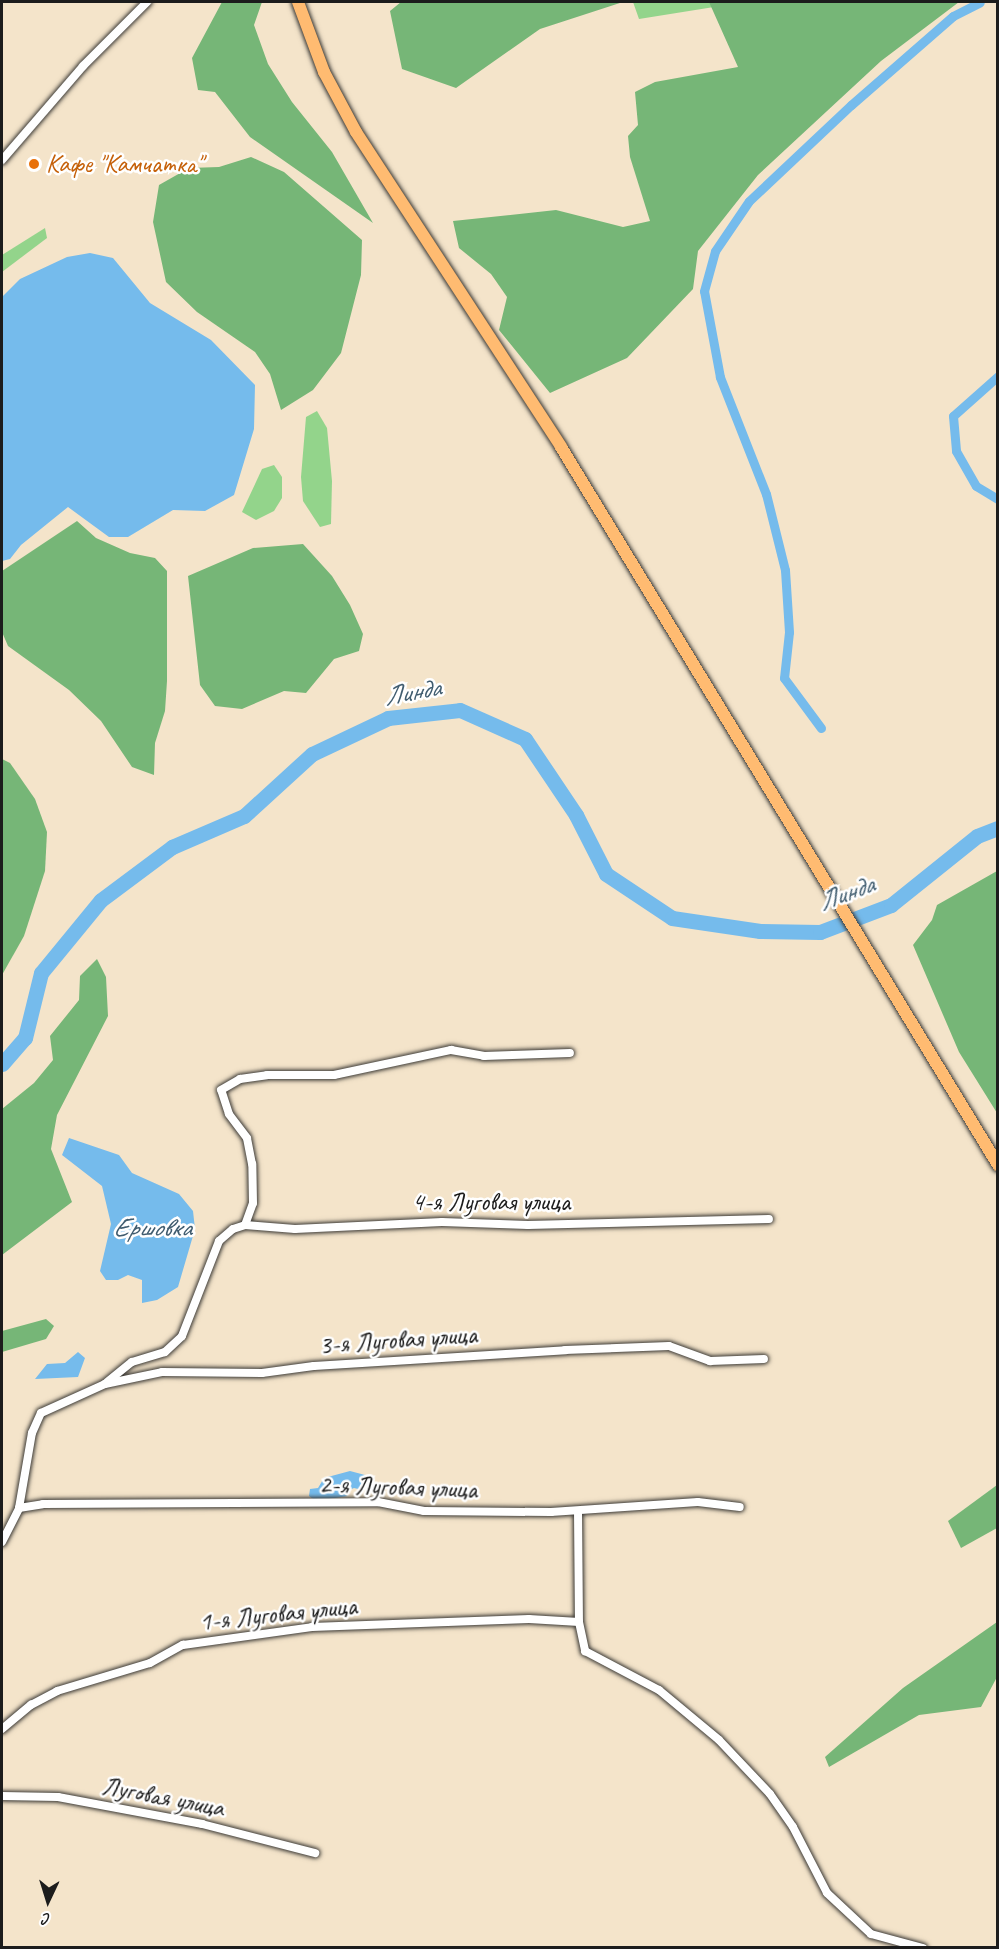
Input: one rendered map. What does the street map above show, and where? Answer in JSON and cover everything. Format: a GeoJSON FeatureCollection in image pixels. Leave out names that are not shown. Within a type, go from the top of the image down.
{"type":"FeatureCollection","features":[{"type":"Feature","properties":{"kind":"main road"},"geometry":{"type":"LineString","coordinates":[[298,2],[324,72],[356,132],[561,447],[998,1165]]}},
{"type":"Feature","properties":{"kind":"street"},"geometry":{"type":"LineString","coordinates":[[2,160],[83,66],[147,2]]}},
{"type":"Feature","properties":{"kind":"street"},"geometry":{"type":"LineString","coordinates":[[105,1384],[132,1362],[165,1352],[182,1336],[219,1241],[233,1228],[245,1225],[253,1203],[252,1164],[247,1138],[229,1114],[221,1090],[240,1079],[267,1075],[334,1076],[452,1050],[484,1056],[570,1053]]}},
{"type":"Feature","properties":{"kind":"street","name":"4-я Луговая улица"},"geometry":{"type":"LineString","coordinates":[[245,1225],[295,1229],[442,1222],[528,1225],[769,1219]]}},
{"type":"Feature","properties":{"kind":"street","name":"3-я Луговая улица"},"geometry":{"type":"LineString","coordinates":[[19,1508],[32,1433],[40,1413],[48,1406],[105,1384],[162,1372],[262,1373],[314,1366],[565,1350],[669,1346],[711,1361],[764,1359]]}},
{"type":"Feature","properties":{"kind":"street","name":"2-я Луговая улица"},"geometry":{"type":"LineString","coordinates":[[19,1508],[43,1503],[378,1502],[434,1512],[578,1511],[698,1502],[740,1506]]}},
{"type":"Feature","properties":{"kind":"street"},"geometry":{"type":"LineString","coordinates":[[2,1542],[19,1508]]}},
{"type":"Feature","properties":{"kind":"street"},"geometry":{"type":"LineString","coordinates":[[578,1511],[582,1607],[579,1622],[585,1651],[659,1690],[719,1740],[770,1794],[793,1827],[827,1893],[871,1934],[923,1947]]}},
{"type":"Feature","properties":{"kind":"street","name":"1-я Луговая улица"},"geometry":{"type":"LineString","coordinates":[[2,1729],[31,1705],[57,1691],[150,1663],[183,1645],[312,1627],[529,1619],[579,1622]]}},
{"type":"Feature","properties":{"kind":"street","name":"Луговая улица"},"geometry":{"type":"LineString","coordinates":[[2,1796],[58,1797],[202,1824],[315,1853]]}},
{"type":"Feature","properties":{"kind":"green space"},"geometry":{"type":"Polygon","coordinates":[[[222,2],[262,2],[254,25],[268,64],[292,102],[332,152],[373,223],[250,137],[215,92],[198,90],[192,58],[222,2]]]}},
{"type":"Feature","properties":{"kind":"green space"},"geometry":{"type":"Polygon","coordinates":[[[401,2],[623,2],[540,29],[456,88],[402,69],[390,11],[401,2]]]}},
{"type":"Feature","properties":{"kind":"green space"},"geometry":{"type":"Polygon","coordinates":[[[633,2],[866,2],[739,3],[639,19],[633,2]]]}},
{"type":"Feature","properties":{"kind":"green space"},"geometry":{"type":"Polygon","coordinates":[[[709,2],[959,2],[881,61],[758,175],[698,251],[693,289],[627,358],[550,393],[499,330],[507,297],[491,274],[459,248],[453,221],[556,210],[623,227],[650,221],[630,157],[628,136],[638,125],[635,92],[655,82],[738,67],[709,2]]]}},
{"type":"Feature","properties":{"kind":"green space"},"geometry":{"type":"Polygon","coordinates":[[[251,157],[284,172],[362,240],[361,275],[341,353],[313,390],[281,410],[270,374],[255,352],[197,312],[166,282],[153,222],[159,185],[189,168],[219,167],[251,157]]]}},
{"type":"Feature","properties":{"kind":"green space"},"geometry":{"type":"Polygon","coordinates":[[[45,228],[47,238],[2,272],[2,255],[45,228]]]}},
{"type":"Feature","properties":{"kind":"green space"},"geometry":{"type":"Polygon","coordinates":[[[317,411],[327,428],[332,481],[331,524],[320,527],[303,501],[301,477],[306,417],[317,411]]]}},
{"type":"Feature","properties":{"kind":"green space"},"geometry":{"type":"Polygon","coordinates":[[[274,465],[282,477],[282,498],[274,511],[256,520],[242,512],[262,469],[274,465]]]}},
{"type":"Feature","properties":{"kind":"green space"},"geometry":{"type":"Polygon","coordinates":[[[77,521],[96,538],[130,553],[155,558],[167,571],[167,681],[165,711],[155,743],[154,775],[132,767],[101,721],[69,690],[8,646],[2,632],[2,571],[77,521]]]}},
{"type":"Feature","properties":{"kind":"green space"},"geometry":{"type":"Polygon","coordinates":[[[303,544],[332,576],[350,605],[363,634],[359,651],[334,659],[306,693],[284,691],[242,709],[215,706],[200,685],[188,576],[253,548],[303,544]]]}},
{"type":"Feature","properties":{"kind":"green space"},"geometry":{"type":"Polygon","coordinates":[[[2,759],[10,763],[35,799],[47,832],[45,871],[24,936],[2,975],[2,759]]]}},
{"type":"Feature","properties":{"kind":"green space"},"geometry":{"type":"Polygon","coordinates":[[[997,871],[997,1113],[959,1052],[913,945],[932,920],[937,905],[997,871]]]}},
{"type":"Feature","properties":{"kind":"green space"},"geometry":{"type":"Polygon","coordinates":[[[97,959],[106,977],[108,1016],[57,1115],[51,1149],[72,1202],[2,1255],[2,1109],[34,1083],[53,1060],[50,1036],[79,1000],[80,976],[97,959]]]}},
{"type":"Feature","properties":{"kind":"green space"},"geometry":{"type":"Polygon","coordinates":[[[46,1319],[54,1326],[46,1339],[2,1352],[2,1331],[46,1319]]]}},
{"type":"Feature","properties":{"kind":"green space"},"geometry":{"type":"Polygon","coordinates":[[[997,1485],[997,1528],[961,1548],[948,1521],[997,1485]]]}},
{"type":"Feature","properties":{"kind":"green space"},"geometry":{"type":"Polygon","coordinates":[[[997,1622],[997,1677],[981,1707],[919,1715],[829,1767],[825,1757],[903,1688],[997,1622]]]}},
{"type":"Feature","properties":{"kind":"water"},"geometry":{"type":"Polygon","coordinates":[[[90,253],[113,258],[150,303],[211,340],[255,385],[254,429],[234,495],[205,511],[173,510],[128,537],[109,537],[68,507],[21,545],[10,559],[2,561],[2,297],[20,279],[67,257],[90,253]]]}},
{"type":"Feature","properties":{"kind":"water","name":"Ершовка"},"geometry":{"type":"Polygon","coordinates":[[[69,1138],[119,1155],[132,1173],[179,1194],[193,1211],[195,1229],[178,1287],[157,1300],[142,1303],[142,1280],[128,1275],[118,1280],[106,1280],[100,1271],[111,1224],[102,1186],[62,1155],[69,1138]]]}},
{"type":"Feature","properties":{"kind":"water"},"geometry":{"type":"Polygon","coordinates":[[[78,1352],[85,1358],[78,1377],[35,1379],[47,1364],[65,1363],[78,1352]]]}},
{"type":"Feature","properties":{"kind":"water"},"geometry":{"type":"Polygon","coordinates":[[[350,1471],[365,1475],[362,1490],[354,1488],[342,1493],[348,1496],[316,1501],[309,1496],[310,1489],[318,1488],[324,1478],[350,1471]]]}},
{"type":"Feature","properties":{"kind":"waterway"},"geometry":{"type":"LineString","coordinates":[[821,728],[784,678],[789,632],[785,570],[766,494],[720,377],[704,291],[715,251],[749,201],[851,105],[953,16],[980,2]]}},
{"type":"Feature","properties":{"kind":"waterway"},"geometry":{"type":"LineString","coordinates":[[998,376],[953,416],[956,451],[976,486],[998,499]]}},
{"type":"Feature","properties":{"kind":"waterway","name":"Линда"},"geometry":{"type":"LineString","coordinates":[[2,1064],[25,1038],[41,973],[101,900],[172,847],[244,816],[312,754],[388,718],[460,710],[525,739],[576,815],[606,874],[672,918],[760,931],[820,932],[891,905],[977,836],[998,828]]}},
{"type":"Feature","properties":{"kind":"place","name":"Кафе \"Камчатка\""},"geometry":{"type":"Point","coordinates":[34,164]}}]}
